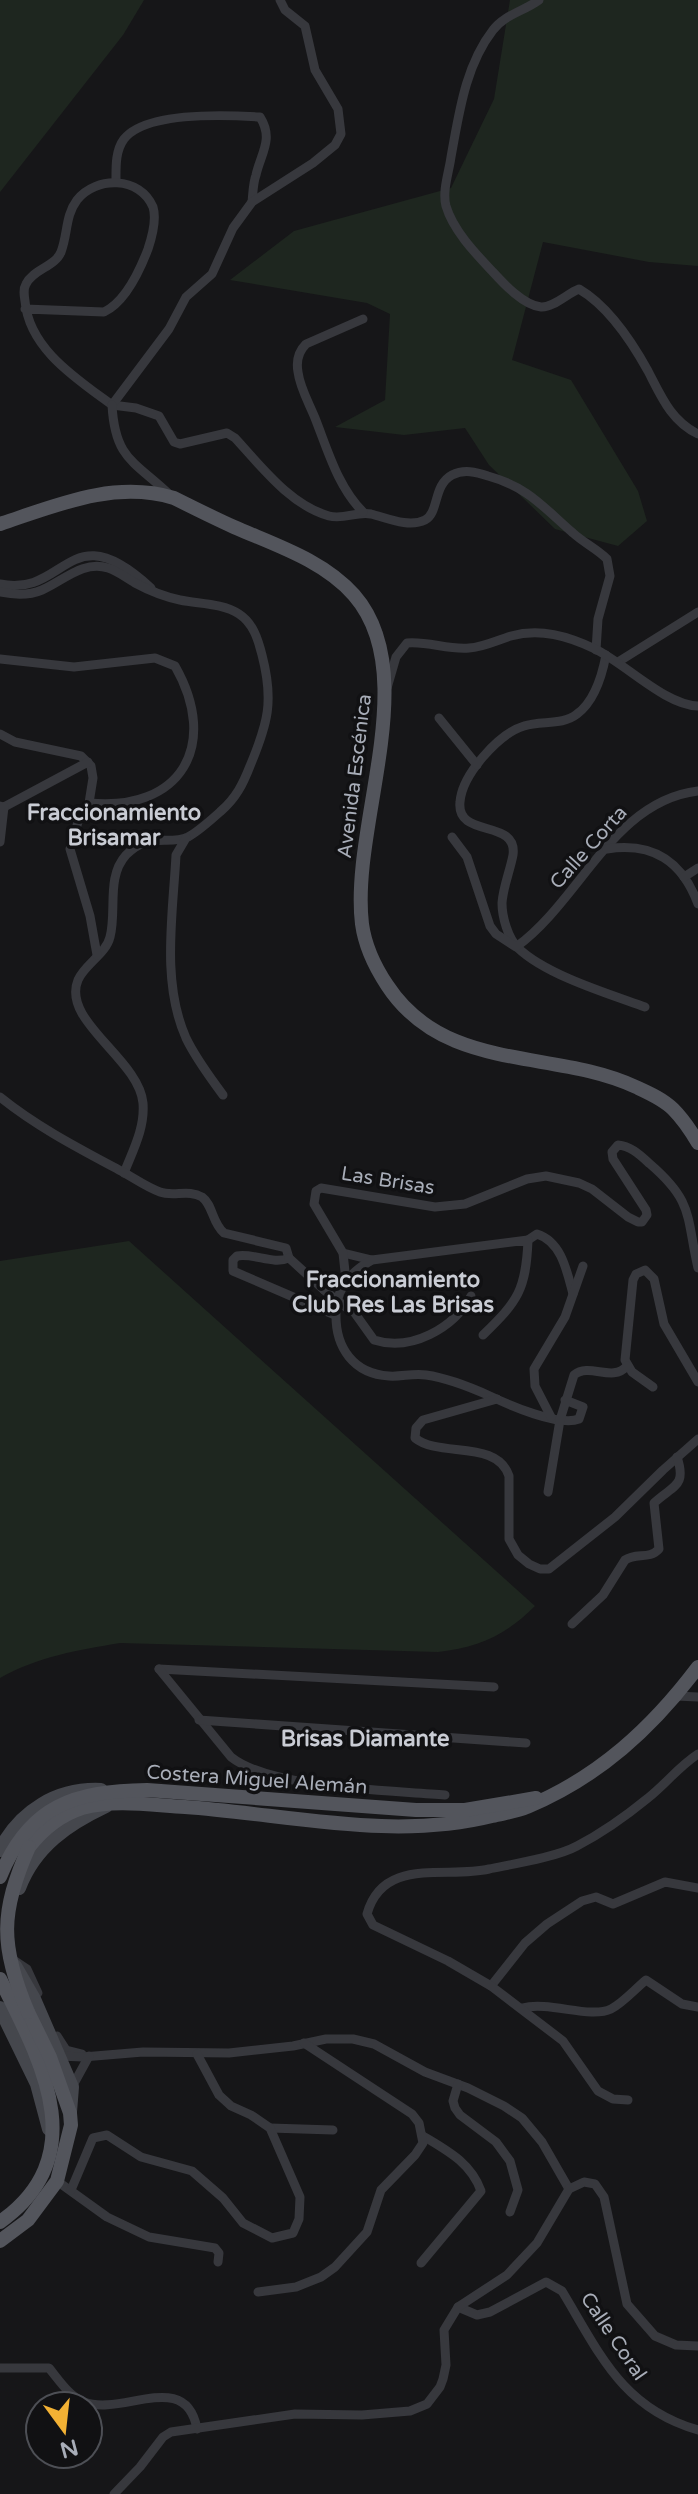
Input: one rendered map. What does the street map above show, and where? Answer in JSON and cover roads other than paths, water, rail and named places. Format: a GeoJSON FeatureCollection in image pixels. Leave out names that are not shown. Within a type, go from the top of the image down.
{"type":"FeatureCollection","features":[{"type":"Feature","properties":{"kind":"main road","name":"Avenida Escénica"},"geometry":{"type":"LineString","coordinates":[[0,524],[107,492],[132,490],[156,493],[174,498],[296,553],[332,576],[354,595],[371,620],[381,647],[385,692],[360,894],[362,927],[388,988],[408,1011],[435,1034],[509,1057],[620,1080],[653,1095],[672,1109],[698,1143]]}},
{"type":"Feature","properties":{"kind":"main road"},"geometry":{"type":"LineString","coordinates":[[303,1818],[401,1827],[465,1823],[526,1808],[591,1775],[617,1756],[676,1696],[698,1667]]}},
{"type":"Feature","properties":{"kind":"main road","name":"Costera Miguel Alemán"},"geometry":{"type":"LineString","coordinates":[[0,1877],[24,1843],[70,1812],[110,1797],[210,1794],[352,1806],[465,1810],[548,1797]]}},
{"type":"Feature","properties":{"kind":"main road","name":"Costera Miguel Alemán"},"geometry":{"type":"LineString","coordinates":[[110,1797],[303,1818]]}},
{"type":"Feature","properties":{"kind":"main road"},"geometry":{"type":"LineString","coordinates":[[303,1818],[337,1813],[352,1806],[368,1816],[401,1827]]}},
{"type":"Feature","properties":{"kind":"main road","name":"Costera Miguel Alemán"},"geometry":{"type":"LineString","coordinates":[[0,2222],[14,2212],[39,2182],[49,2154],[53,2121],[50,2091],[1,1943],[1,1913],[24,1843]]}},
{"type":"Feature","properties":{"kind":"main road","name":"Costera Miguel Alemán"},"geometry":{"type":"LineString","coordinates":[[0,1979],[50,2057],[70,2113],[71,2125],[57,2181]]}},
{"type":"Feature","properties":{"kind":"main road"},"geometry":{"type":"LineString","coordinates":[[0,2241],[28,2220],[57,2181]]}},
{"type":"Feature","properties":{"kind":"street"},"geometry":{"type":"LineString","coordinates":[[174,498],[121,450],[112,405],[169,329],[186,297],[212,274],[233,228],[252,202],[313,163],[335,145],[341,134],[338,109],[315,70],[305,26],[285,10],[280,0]]}},
{"type":"Feature","properties":{"kind":"street"},"geometry":{"type":"LineString","coordinates":[[539,0],[501,21],[492,31],[468,80],[445,196],[450,215],[495,274],[525,300],[540,307],[579,289],[588,294],[608,314],[632,347],[670,413],[687,429],[698,434]]}},
{"type":"Feature","properties":{"kind":"street"},"geometry":{"type":"LineString","coordinates":[[116,182],[122,142],[137,130],[192,115],[260,117],[265,126],[267,146],[255,176],[252,202]]}},
{"type":"Feature","properties":{"kind":"street"},"geometry":{"type":"LineString","coordinates":[[25,309],[104,312],[119,302],[145,257],[152,239],[154,214],[147,197],[128,184],[104,183],[88,190],[77,200],[65,226],[60,255],[25,284],[25,309],[44,348],[112,405],[136,408],[159,416],[174,442],[180,444],[227,433],[276,482],[328,516],[341,517],[363,512],[406,523],[421,522],[431,515],[442,483],[460,472],[486,475],[526,491],[574,534],[599,551],[610,564],[610,576],[598,619],[596,650]]}},
{"type":"Feature","properties":{"kind":"street"},"geometry":{"type":"LineString","coordinates":[[363,319],[306,344],[299,351],[297,360],[300,384],[331,460],[343,486],[363,512]]}},
{"type":"Feature","properties":{"kind":"street"},"geometry":{"type":"LineString","coordinates":[[0,584],[31,583],[69,561],[99,555],[125,566],[153,590]]}},
{"type":"Feature","properties":{"kind":"street"},"geometry":{"type":"LineString","coordinates":[[0,592],[15,595],[30,593],[83,568],[95,566],[108,568],[179,600],[227,608],[241,615],[255,631],[269,695],[263,737],[239,793],[224,809],[186,838],[176,855],[171,981],[177,1013],[199,1062],[223,1095]]}},
{"type":"Feature","properties":{"kind":"street"},"geometry":{"type":"LineString","coordinates":[[618,662],[698,612]]}},
{"type":"Feature","properties":{"kind":"street"},"geometry":{"type":"LineString","coordinates":[[385,692],[396,657],[407,643],[468,648],[526,633],[543,632],[596,650],[673,698],[698,706]]}},
{"type":"Feature","properties":{"kind":"street"},"geometry":{"type":"LineString","coordinates":[[516,947],[504,918],[502,902],[512,858],[511,840],[506,834],[471,824],[460,811],[463,789],[477,765],[496,743],[524,726],[565,721],[577,715],[597,688],[606,655]]}},
{"type":"Feature","properties":{"kind":"street"},"geometry":{"type":"LineString","coordinates":[[0,659],[74,667],[155,658],[175,666],[193,707],[195,728],[192,751],[178,775],[164,788],[136,801],[108,805],[89,803]]}},
{"type":"Feature","properties":{"kind":"street"},"geometry":{"type":"LineString","coordinates":[[439,718],[477,765]]}},
{"type":"Feature","properties":{"kind":"street"},"geometry":{"type":"LineString","coordinates":[[0,734],[15,742],[81,756],[88,762],[93,778],[89,803],[78,822],[70,849],[90,916],[97,955]]}},
{"type":"Feature","properties":{"kind":"street"},"geometry":{"type":"LineString","coordinates":[[0,842],[2,806],[88,762]]}},
{"type":"Feature","properties":{"kind":"street","name":"Calle Corta"},"geometry":{"type":"LineString","coordinates":[[516,947],[547,920],[624,829],[652,805],[683,793],[698,791]]}},
{"type":"Feature","properties":{"kind":"street"},"geometry":{"type":"LineString","coordinates":[[452,837],[467,857],[490,926],[496,934],[568,977],[645,1007]]}},
{"type":"Feature","properties":{"kind":"street"},"geometry":{"type":"LineString","coordinates":[[124,1173],[140,1131],[143,1101],[136,1079],[78,1008],[79,977],[110,939],[113,897],[120,863],[136,847],[146,843],[157,839],[186,838]]}},
{"type":"Feature","properties":{"kind":"street"},"geometry":{"type":"LineString","coordinates":[[607,849],[626,846],[652,852],[669,861],[684,877],[698,904]]}},
{"type":"Feature","properties":{"kind":"street"},"geometry":{"type":"LineString","coordinates":[[684,877],[698,868]]}},
{"type":"Feature","properties":{"kind":"street"},"geometry":{"type":"LineString","coordinates":[[3,1103],[162,1193],[190,1193],[201,1197],[207,1202],[216,1226],[224,1233],[286,1248],[289,1258],[354,1312],[374,1340],[399,1343],[440,1330],[455,1318],[471,1296]]}},
{"type":"Feature","properties":{"kind":"street","name":"Las Brisas"},"geometry":{"type":"LineString","coordinates":[[346,1281],[343,1253],[314,1204],[316,1191],[321,1188],[435,1207],[465,1204],[527,1179],[546,1176],[592,1189],[628,1217],[642,1222],[647,1215],[646,1210],[613,1159],[612,1152],[618,1145],[632,1149],[679,1192],[690,1219],[698,1268]]}},
{"type":"Feature","properties":{"kind":"street"},"geometry":{"type":"LineString","coordinates":[[343,1253],[372,1260],[528,1240],[537,1234],[551,1241],[567,1271],[573,1294]]}},
{"type":"Feature","properties":{"kind":"street"},"geometry":{"type":"LineString","coordinates":[[483,1335],[516,1301],[526,1269],[528,1240]]}},
{"type":"Feature","properties":{"kind":"street"},"geometry":{"type":"LineString","coordinates":[[289,1258],[279,1262],[258,1255],[244,1255],[237,1256],[232,1266],[237,1274],[335,1315]]}},
{"type":"Feature","properties":{"kind":"street"},"geometry":{"type":"LineString","coordinates":[[372,1260],[357,1269],[346,1281],[337,1300],[335,1315],[345,1350],[360,1369],[392,1377],[423,1374],[443,1378],[556,1419],[574,1422],[583,1411],[580,1404],[565,1400]]}},
{"type":"Feature","properties":{"kind":"street"},"geometry":{"type":"LineString","coordinates":[[556,1419],[535,1386],[534,1369],[565,1317],[583,1266]]}},
{"type":"Feature","properties":{"kind":"street"},"geometry":{"type":"LineString","coordinates":[[653,1387],[627,1366],[624,1350],[633,1280],[636,1274],[645,1270],[654,1279],[664,1324],[698,1382]]}},
{"type":"Feature","properties":{"kind":"street"},"geometry":{"type":"LineString","coordinates":[[548,1492],[556,1419],[574,1375],[579,1371],[614,1374],[627,1366]]}},
{"type":"Feature","properties":{"kind":"street"},"geometry":{"type":"LineString","coordinates":[[497,1399],[423,1420],[416,1428],[415,1438],[425,1444],[488,1456],[507,1468],[509,1539],[518,1555],[540,1569],[549,1569],[558,1564],[590,1538],[698,1439]]}},
{"type":"Feature","properties":{"kind":"street"},"geometry":{"type":"LineString","coordinates":[[572,1624],[603,1595],[625,1560],[654,1555],[659,1549],[654,1503],[680,1480],[677,1457]]}},
{"type":"Feature","properties":{"kind":"street"},"geometry":{"type":"LineString","coordinates":[[445,1795],[277,1778],[242,1766],[199,1720],[159,1669],[494,1687]]}},
{"type":"Feature","properties":{"kind":"street"},"geometry":{"type":"LineString","coordinates":[[676,1696],[698,1697]]}},
{"type":"Feature","properties":{"kind":"street"},"geometry":{"type":"LineString","coordinates":[[199,1720],[526,1743]]}},
{"type":"Feature","properties":{"kind":"street"},"geometry":{"type":"LineString","coordinates":[[628,2100],[613,2099],[598,2091],[563,2041],[522,2008],[448,1961],[373,1925],[367,1914],[370,1905],[387,1884],[419,1872],[483,1871],[576,1847],[621,1820],[698,1754]]}},
{"type":"Feature","properties":{"kind":"street"},"geometry":{"type":"LineString","coordinates":[[352,1806],[354,1787]]}},
{"type":"Feature","properties":{"kind":"street"},"geometry":{"type":"LineString","coordinates":[[0,1850],[18,1823],[51,1798],[86,1790],[110,1797]]}},
{"type":"Feature","properties":{"kind":"street"},"geometry":{"type":"LineString","coordinates":[[72,2087],[34,1999],[6,1957],[9,1932],[24,1874],[38,1854],[67,1825],[110,1797]]}},
{"type":"Feature","properties":{"kind":"street"},"geometry":{"type":"LineString","coordinates":[[491,1986],[525,1943],[582,1901],[596,1897],[613,1904],[665,1882],[698,1888]]}},
{"type":"Feature","properties":{"kind":"street"},"geometry":{"type":"LineString","coordinates":[[6,1957],[27,1969],[66,2050],[89,2056]]}},
{"type":"Feature","properties":{"kind":"street"},"geometry":{"type":"LineString","coordinates":[[522,2008],[549,2005],[595,2012],[611,2009],[646,1980],[682,2004],[698,2007]]}},
{"type":"Feature","properties":{"kind":"street"},"geometry":{"type":"LineString","coordinates":[[0,2008],[37,2084],[50,2136]]}},
{"type":"Feature","properties":{"kind":"street"},"geometry":{"type":"LineString","coordinates":[[59,2056],[72,2058],[143,2052],[197,2054],[293,2046],[315,2040],[353,2039],[374,2044],[425,2072],[504,2106],[522,2118],[542,2142],[569,2189]]}},
{"type":"Feature","properties":{"kind":"street"},"geometry":{"type":"LineString","coordinates":[[258,2292],[296,2287],[321,2277],[346,2257],[367,2232],[381,2190],[423,2143],[419,2123],[412,2114],[304,2043]]}},
{"type":"Feature","properties":{"kind":"street"},"geometry":{"type":"LineString","coordinates":[[71,2190],[93,2138],[107,2135],[141,2157],[192,2171],[223,2198],[243,2223],[272,2238],[293,2233],[299,2219],[300,2197],[270,2128],[231,2106],[219,2095],[197,2054]]}},
{"type":"Feature","properties":{"kind":"street"},"geometry":{"type":"LineString","coordinates":[[70,2113],[72,2087],[89,2056]]}},
{"type":"Feature","properties":{"kind":"street"},"geometry":{"type":"LineString","coordinates":[[458,2084],[453,2101],[455,2108],[496,2142],[510,2161],[518,2190],[510,2212]]}},
{"type":"Feature","properties":{"kind":"street"},"geometry":{"type":"LineString","coordinates":[[270,2128],[333,2130]]}},
{"type":"Feature","properties":{"kind":"street"},"geometry":{"type":"LineString","coordinates":[[421,2263],[481,2191],[477,2178],[461,2159],[423,2136]]}},
{"type":"Feature","properties":{"kind":"street"},"geometry":{"type":"LineString","coordinates":[[57,2181],[107,2217],[149,2237],[215,2248],[219,2253],[218,2262]]}},
{"type":"Feature","properties":{"kind":"street"},"geometry":{"type":"LineString","coordinates":[[114,2494],[163,2437],[171,2432],[295,2414],[362,2415],[410,2411],[427,2404],[443,2379],[446,2365],[444,2330],[458,2307],[507,2275],[537,2243],[569,2189],[584,2182],[595,2184],[604,2197],[627,2304],[655,2336],[676,2345],[698,2346]]}},
{"type":"Feature","properties":{"kind":"street"},"geometry":{"type":"LineString","coordinates":[[458,2220],[468,2227]]}},
{"type":"Feature","properties":{"kind":"street","name":"Calle Coral"},"geometry":{"type":"LineString","coordinates":[[458,2307],[477,2315],[490,2312],[546,2282],[562,2291],[621,2384],[641,2404],[669,2420],[698,2430]]}},
{"type":"Feature","properties":{"kind":"street"},"geometry":{"type":"LineString","coordinates":[[0,2368],[49,2368],[65,2388],[82,2401],[94,2405],[175,2397],[188,2409],[197,2429]]}},
{"type":"Feature","properties":{"kind":"district","name":"Fraccionamiento Brisamar"},"geometry":{"type":"Point","coordinates":[114,824]}},
{"type":"Feature","properties":{"kind":"district","name":"Fraccionamiento Club Res Las Brisas"},"geometry":{"type":"Point","coordinates":[393,1292]}},
{"type":"Feature","properties":{"kind":"district","name":"Brisas Diamante"},"geometry":{"type":"Point","coordinates":[365,1738]}}]}
